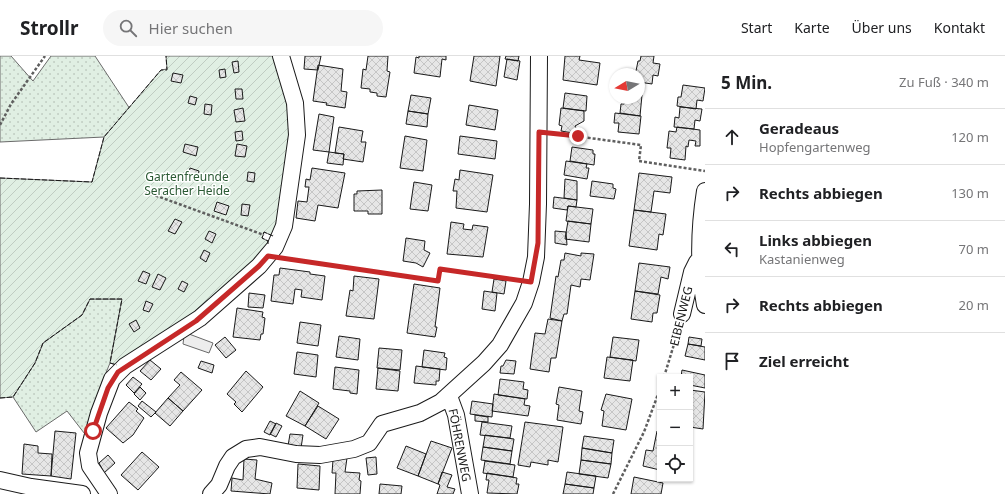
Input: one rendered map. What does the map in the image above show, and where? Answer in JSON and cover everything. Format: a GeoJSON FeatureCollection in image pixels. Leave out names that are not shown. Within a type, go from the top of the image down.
{"type":"FeatureCollection","features":[{"type":"Feature","properties":{"kind":"street"},"geometry":{"type":"LineString","coordinates":[[109,494],[90,466],[88,453],[99,413],[115,375],[137,358],[200,318],[259,266],[277,242],[286,219],[297,135],[295,103],[281,56]]}},
{"type":"Feature","properties":{"kind":"street"},"geometry":{"type":"LineString","coordinates":[[211,494],[219,485],[227,466],[233,457],[246,449],[260,447],[301,454],[333,453],[354,449],[369,443],[382,424],[427,410],[449,396],[484,363],[500,344],[518,314],[531,282],[538,243],[539,56]]}},
{"type":"Feature","properties":{"kind":"street"},"geometry":{"type":"LineString","coordinates":[[705,191],[700,227],[700,256],[705,305]]}},
{"type":"Feature","properties":{"kind":"street","name":"EIBENWEG"},"geometry":{"type":"LineString","coordinates":[[682,314],[692,272],[700,256]]}},
{"type":"Feature","properties":{"kind":"street","name":"FÖHRENWEG"},"geometry":{"type":"LineString","coordinates":[[449,396],[456,415],[470,494]]}},
{"type":"Feature","properties":{"kind":"street"},"geometry":{"type":"LineString","coordinates":[[0,480],[31,487],[82,494]]}},
{"type":"Feature","properties":{"kind":"path"},"geometry":{"type":"LineString","coordinates":[[0,125],[11,104],[45,56]]}},
{"type":"Feature","properties":{"kind":"path"},"geometry":{"type":"LineString","coordinates":[[539,132],[641,145],[639,161],[705,171]]}},
{"type":"Feature","properties":{"kind":"path"},"geometry":{"type":"LineString","coordinates":[[146,192],[277,242]]}},
{"type":"Feature","properties":{"kind":"path"},"geometry":{"type":"LineString","coordinates":[[268,256],[438,281],[440,269],[531,282]]}},
{"type":"Feature","properties":{"kind":"path","name":"EIBENWEG"},"geometry":{"type":"LineString","coordinates":[[665,374],[682,314]]}},
{"type":"Feature","properties":{"kind":"path"},"geometry":{"type":"LineString","coordinates":[[613,494],[644,432],[657,397]]}},
{"type":"Feature","properties":{"kind":"green space"},"geometry":{"type":"Polygon","coordinates":[[[0,56],[11,56],[33,81],[51,56],[95,56],[130,109],[104,137],[0,142],[0,56]]]}},
{"type":"Feature","properties":{"kind":"green space","name":"Gartenfreunde Seracher Heide"},"geometry":{"type":"Polygon","coordinates":[[[166,56],[275,56],[281,74],[290,120],[283,195],[273,236],[264,232],[262,238],[268,241],[268,245],[261,254],[172,331],[117,365],[110,363],[122,299],[90,299],[82,315],[43,343],[35,363],[13,397],[0,398],[0,178],[92,182],[104,137],[161,70],[167,69],[166,56]]]}},
{"type":"Feature","properties":{"kind":"green space"},"geometry":{"type":"Polygon","coordinates":[[[90,299],[122,299],[110,363],[103,380],[106,384],[88,438],[67,411],[36,432],[13,397],[35,363],[43,343],[82,315],[90,299]]]}},
{"type":"Feature","properties":{"kind":"shaded area"},"geometry":{"type":"Polygon","coordinates":[[[189,334],[213,343],[209,353],[183,344],[184,336],[189,334]]]}},
{"type":"Feature","properties":{"kind":"building"},"geometry":{"type":"Polygon","coordinates":[[[305,56],[321,56],[318,70],[304,69],[305,56]]]}},
{"type":"Feature","properties":{"kind":"building"},"geometry":{"type":"Polygon","coordinates":[[[368,56],[388,56],[387,71],[390,72],[386,97],[377,96],[377,93],[370,92],[370,89],[361,88],[363,69],[366,70],[368,56]]]}},
{"type":"Feature","properties":{"kind":"building"},"geometry":{"type":"Polygon","coordinates":[[[419,56],[446,56],[446,60],[442,59],[440,77],[414,73],[416,57],[419,58],[419,56]]]}},
{"type":"Feature","properties":{"kind":"building"},"geometry":{"type":"Polygon","coordinates":[[[474,56],[500,56],[496,86],[470,81],[474,56]]]}},
{"type":"Feature","properties":{"kind":"building"},"geometry":{"type":"Polygon","coordinates":[[[506,56],[519,56],[518,61],[505,59],[506,56]]]}},
{"type":"Feature","properties":{"kind":"building"},"geometry":{"type":"Polygon","coordinates":[[[565,56],[580,56],[579,60],[600,63],[597,85],[563,80],[565,56]]]}},
{"type":"Feature","properties":{"kind":"building"},"geometry":{"type":"Polygon","coordinates":[[[641,56],[654,56],[653,63],[660,64],[658,76],[653,75],[652,84],[645,83],[645,68],[637,68],[638,61],[640,61],[641,56]]]}},
{"type":"Feature","properties":{"kind":"building"},"geometry":{"type":"Polygon","coordinates":[[[507,59],[520,61],[517,80],[504,77],[507,59]]]}},
{"type":"Feature","properties":{"kind":"building"},"geometry":{"type":"Polygon","coordinates":[[[238,61],[239,72],[234,73],[232,62],[238,61]]]}},
{"type":"Feature","properties":{"kind":"building"},"geometry":{"type":"Polygon","coordinates":[[[318,65],[343,69],[341,91],[347,92],[345,108],[313,101],[318,65]]]}},
{"type":"Feature","properties":{"kind":"building"},"geometry":{"type":"Polygon","coordinates":[[[225,69],[226,77],[220,78],[219,70],[225,69]]]}},
{"type":"Feature","properties":{"kind":"building"},"geometry":{"type":"Polygon","coordinates":[[[173,73],[183,75],[181,83],[171,81],[173,73]]]}},
{"type":"Feature","properties":{"kind":"building"},"geometry":{"type":"Polygon","coordinates":[[[683,85],[705,88],[703,101],[697,100],[696,109],[677,106],[678,97],[681,97],[683,85]]]}},
{"type":"Feature","properties":{"kind":"building"},"geometry":{"type":"Polygon","coordinates":[[[235,89],[242,89],[243,99],[236,99],[235,89]]]}},
{"type":"Feature","properties":{"kind":"building"},"geometry":{"type":"Polygon","coordinates":[[[565,93],[587,96],[586,111],[563,108],[565,93]]]}},
{"type":"Feature","properties":{"kind":"building"},"geometry":{"type":"Polygon","coordinates":[[[411,95],[431,98],[428,114],[408,111],[411,95]]]}},
{"type":"Feature","properties":{"kind":"building"},"geometry":{"type":"Polygon","coordinates":[[[190,96],[197,98],[195,105],[188,103],[190,96]]]}},
{"type":"Feature","properties":{"kind":"building"},"geometry":{"type":"Polygon","coordinates":[[[205,104],[212,105],[211,115],[204,114],[205,104]]]}},
{"type":"Feature","properties":{"kind":"building"},"geometry":{"type":"Polygon","coordinates":[[[621,104],[641,104],[640,116],[620,113],[621,104]]]}},
{"type":"Feature","properties":{"kind":"building"},"geometry":{"type":"Polygon","coordinates":[[[469,105],[498,110],[495,130],[466,125],[469,105]]]}},
{"type":"Feature","properties":{"kind":"building"},"geometry":{"type":"Polygon","coordinates":[[[680,107],[702,109],[700,121],[695,120],[694,129],[674,127],[675,117],[679,118],[680,107]]]}},
{"type":"Feature","properties":{"kind":"building"},"geometry":{"type":"Polygon","coordinates":[[[243,108],[245,121],[236,122],[234,110],[243,108]]]}},
{"type":"Feature","properties":{"kind":"building"},"geometry":{"type":"Polygon","coordinates":[[[561,108],[584,111],[584,121],[575,126],[577,130],[573,133],[561,131],[562,126],[559,125],[561,108]]]}},
{"type":"Feature","properties":{"kind":"building"},"geometry":{"type":"Polygon","coordinates":[[[408,111],[428,114],[427,127],[406,124],[408,111]]]}},
{"type":"Feature","properties":{"kind":"building"},"geometry":{"type":"Polygon","coordinates":[[[615,113],[641,116],[639,134],[618,132],[619,123],[614,123],[615,113]]]}},
{"type":"Feature","properties":{"kind":"building"},"geometry":{"type":"Polygon","coordinates":[[[319,114],[334,117],[329,152],[313,150],[319,114]]]}},
{"type":"Feature","properties":{"kind":"building"},"geometry":{"type":"Polygon","coordinates":[[[339,127],[363,131],[361,142],[366,142],[363,162],[343,159],[344,154],[335,153],[339,127]]]}},
{"type":"Feature","properties":{"kind":"building"},"geometry":{"type":"Polygon","coordinates":[[[677,127],[700,130],[700,146],[695,146],[696,141],[689,140],[688,147],[686,146],[685,160],[670,158],[671,148],[667,148],[669,131],[676,132],[677,127]]]}},
{"type":"Feature","properties":{"kind":"building"},"geometry":{"type":"Polygon","coordinates":[[[242,131],[243,140],[236,141],[235,132],[242,131]]]}},
{"type":"Feature","properties":{"kind":"building"},"geometry":{"type":"Polygon","coordinates":[[[405,136],[427,140],[423,171],[400,168],[405,136]]]}},
{"type":"Feature","properties":{"kind":"building"},"geometry":{"type":"Polygon","coordinates":[[[460,136],[497,141],[495,159],[458,154],[460,136]]]}},
{"type":"Feature","properties":{"kind":"building"},"geometry":{"type":"Polygon","coordinates":[[[185,144],[198,147],[196,156],[183,152],[185,144]]]}},
{"type":"Feature","properties":{"kind":"building"},"geometry":{"type":"Polygon","coordinates":[[[237,144],[247,146],[245,157],[235,156],[237,144]]]}},
{"type":"Feature","properties":{"kind":"building"},"geometry":{"type":"Polygon","coordinates":[[[572,147],[593,150],[593,154],[595,154],[594,165],[570,161],[572,147]]]}},
{"type":"Feature","properties":{"kind":"building"},"geometry":{"type":"Polygon","coordinates":[[[329,152],[344,154],[343,165],[327,163],[329,152]]]}},
{"type":"Feature","properties":{"kind":"building"},"geometry":{"type":"Polygon","coordinates":[[[566,161],[587,164],[586,168],[589,168],[587,179],[564,175],[566,161]]]}},
{"type":"Feature","properties":{"kind":"building"},"geometry":{"type":"Polygon","coordinates":[[[190,168],[199,171],[198,176],[188,175],[190,168]]]}},
{"type":"Feature","properties":{"kind":"building"},"geometry":{"type":"Polygon","coordinates":[[[312,168],[345,173],[338,208],[318,205],[315,221],[296,218],[298,201],[307,202],[309,187],[305,187],[306,179],[310,180],[312,168]]]}},
{"type":"Feature","properties":{"kind":"building"},"geometry":{"type":"Polygon","coordinates":[[[460,170],[493,175],[487,212],[456,208],[457,191],[453,191],[455,179],[459,180],[460,170]]]}},
{"type":"Feature","properties":{"kind":"building"},"geometry":{"type":"Polygon","coordinates":[[[248,172],[255,173],[254,182],[247,181],[248,172]]]}},
{"type":"Feature","properties":{"kind":"building"},"geometry":{"type":"Polygon","coordinates":[[[639,173],[672,177],[670,193],[654,191],[651,212],[634,210],[639,173]]]}},
{"type":"Feature","properties":{"kind":"building"},"geometry":{"type":"Polygon","coordinates":[[[565,179],[577,181],[577,200],[564,198],[565,179]]]}},
{"type":"Feature","properties":{"kind":"building"},"geometry":{"type":"Polygon","coordinates":[[[592,181],[613,184],[613,188],[616,189],[614,199],[590,196],[592,181]]]}},
{"type":"Feature","properties":{"kind":"building"},"geometry":{"type":"Polygon","coordinates":[[[414,182],[432,185],[428,211],[410,209],[414,182]]]}},
{"type":"Feature","properties":{"kind":"building"},"geometry":{"type":"Polygon","coordinates":[[[382,190],[382,214],[368,214],[368,211],[354,211],[354,194],[357,194],[357,191],[382,190]]]}},
{"type":"Feature","properties":{"kind":"building"},"geometry":{"type":"Polygon","coordinates":[[[554,197],[577,200],[576,207],[568,206],[567,210],[553,208],[554,197]]]}},
{"type":"Feature","properties":{"kind":"building"},"geometry":{"type":"Polygon","coordinates":[[[217,202],[229,206],[226,215],[214,211],[217,202]]]}},
{"type":"Feature","properties":{"kind":"building"},"geometry":{"type":"Polygon","coordinates":[[[242,204],[250,205],[248,216],[241,215],[242,204]]]}},
{"type":"Feature","properties":{"kind":"building"},"geometry":{"type":"Polygon","coordinates":[[[568,206],[593,209],[591,224],[566,221],[568,206]]]}},
{"type":"Feature","properties":{"kind":"building"},"geometry":{"type":"Polygon","coordinates":[[[634,210],[666,214],[663,235],[659,234],[657,250],[629,246],[634,210]]]}},
{"type":"Feature","properties":{"kind":"building"},"geometry":{"type":"Polygon","coordinates":[[[175,219],[182,222],[175,234],[168,231],[175,219]]]}},
{"type":"Feature","properties":{"kind":"building"},"geometry":{"type":"Polygon","coordinates":[[[568,221],[591,224],[589,242],[565,239],[568,221]]]}},
{"type":"Feature","properties":{"kind":"building"},"geometry":{"type":"Polygon","coordinates":[[[451,222],[464,224],[463,229],[472,230],[473,225],[488,227],[483,257],[447,254],[451,222]]]}},
{"type":"Feature","properties":{"kind":"building"},"geometry":{"type":"Polygon","coordinates":[[[209,231],[216,234],[212,243],[205,239],[209,231]]]}},
{"type":"Feature","properties":{"kind":"building"},"geometry":{"type":"Polygon","coordinates":[[[555,231],[566,232],[567,245],[555,243],[555,231]]]}},
{"type":"Feature","properties":{"kind":"building"},"geometry":{"type":"Polygon","coordinates":[[[406,238],[425,241],[424,250],[430,253],[423,267],[416,263],[403,261],[406,238]]]}},
{"type":"Feature","properties":{"kind":"building"},"geometry":{"type":"Polygon","coordinates":[[[204,250],[210,253],[206,262],[200,258],[204,250]]]}},
{"type":"Feature","properties":{"kind":"building"},"geometry":{"type":"Polygon","coordinates":[[[565,253],[581,256],[581,253],[594,254],[590,280],[581,279],[580,287],[571,285],[567,314],[564,314],[562,321],[550,318],[556,276],[558,277],[561,260],[564,260],[565,253]]]}},
{"type":"Feature","properties":{"kind":"building"},"geometry":{"type":"Polygon","coordinates":[[[639,263],[670,267],[668,279],[661,277],[658,294],[635,291],[639,263]]]}},
{"type":"Feature","properties":{"kind":"building"},"geometry":{"type":"Polygon","coordinates":[[[280,268],[310,272],[310,274],[325,276],[322,300],[301,297],[302,290],[295,289],[293,304],[271,301],[274,275],[279,275],[280,268]]]}},
{"type":"Feature","properties":{"kind":"building"},"geometry":{"type":"Polygon","coordinates":[[[143,271],[150,274],[146,284],[138,281],[143,271]]]}},
{"type":"Feature","properties":{"kind":"building"},"geometry":{"type":"Polygon","coordinates":[[[158,274],[166,278],[160,290],[152,287],[158,274]]]}},
{"type":"Feature","properties":{"kind":"building"},"geometry":{"type":"Polygon","coordinates":[[[354,276],[379,279],[374,319],[346,316],[350,290],[353,291],[354,276]]]}},
{"type":"Feature","properties":{"kind":"building"},"geometry":{"type":"Polygon","coordinates":[[[494,279],[506,281],[504,294],[492,292],[494,279]]]}},
{"type":"Feature","properties":{"kind":"building"},"geometry":{"type":"Polygon","coordinates":[[[182,281],[188,284],[184,292],[178,289],[182,281]]]}},
{"type":"Feature","properties":{"kind":"building"},"geometry":{"type":"Polygon","coordinates":[[[414,284],[440,288],[435,337],[407,333],[414,284]]]}},
{"type":"Feature","properties":{"kind":"building"},"geometry":{"type":"Polygon","coordinates":[[[484,291],[497,293],[495,311],[482,309],[484,291]]]}},
{"type":"Feature","properties":{"kind":"building"},"geometry":{"type":"Polygon","coordinates":[[[635,291],[660,295],[657,313],[653,313],[652,322],[631,319],[635,291]]]}},
{"type":"Feature","properties":{"kind":"building"},"geometry":{"type":"Polygon","coordinates":[[[249,293],[265,295],[263,308],[248,307],[249,293]]]}},
{"type":"Feature","properties":{"kind":"building"},"geometry":{"type":"Polygon","coordinates":[[[146,301],[153,304],[149,312],[143,310],[146,301]]]}},
{"type":"Feature","properties":{"kind":"building"},"geometry":{"type":"Polygon","coordinates":[[[237,308],[263,312],[262,317],[265,318],[263,334],[261,334],[260,340],[233,337],[237,308]]]}},
{"type":"Feature","properties":{"kind":"building"},"geometry":{"type":"Polygon","coordinates":[[[548,319],[562,321],[556,358],[551,358],[549,372],[530,369],[535,333],[545,334],[548,319]]]}},
{"type":"Feature","properties":{"kind":"building"},"geometry":{"type":"Polygon","coordinates":[[[136,320],[140,328],[134,332],[129,324],[136,320]]]}},
{"type":"Feature","properties":{"kind":"building"},"geometry":{"type":"Polygon","coordinates":[[[300,322],[321,325],[318,346],[297,343],[300,322]]]}},
{"type":"Feature","properties":{"kind":"building"},"geometry":{"type":"Polygon","coordinates":[[[339,336],[360,339],[358,360],[336,357],[339,336]]]}},
{"type":"Feature","properties":{"kind":"building"},"geometry":{"type":"Polygon","coordinates":[[[225,337],[236,350],[226,358],[215,345],[225,337]]]}},
{"type":"Feature","properties":{"kind":"building"},"geometry":{"type":"Polygon","coordinates":[[[613,337],[639,340],[636,361],[610,357],[613,337]]]}},
{"type":"Feature","properties":{"kind":"building"},"geometry":{"type":"Polygon","coordinates":[[[689,337],[702,339],[701,346],[688,344],[689,337]]]}},
{"type":"Feature","properties":{"kind":"building"},"geometry":{"type":"Polygon","coordinates":[[[688,344],[705,347],[705,360],[685,356],[688,344]]]}},
{"type":"Feature","properties":{"kind":"building"},"geometry":{"type":"Polygon","coordinates":[[[379,348],[402,350],[400,370],[377,368],[379,348]]]}},
{"type":"Feature","properties":{"kind":"building"},"geometry":{"type":"Polygon","coordinates":[[[424,350],[445,353],[444,357],[447,358],[446,370],[422,367],[424,350]]]}},
{"type":"Feature","properties":{"kind":"building"},"geometry":{"type":"Polygon","coordinates":[[[297,352],[318,355],[316,377],[294,374],[297,352]]]}},
{"type":"Feature","properties":{"kind":"building"},"geometry":{"type":"Polygon","coordinates":[[[607,357],[633,360],[630,381],[604,378],[607,357]]]}},
{"type":"Feature","properties":{"kind":"building"},"geometry":{"type":"Polygon","coordinates":[[[150,360],[161,369],[151,380],[140,371],[150,360]]]}},
{"type":"Feature","properties":{"kind":"building"},"geometry":{"type":"Polygon","coordinates":[[[506,360],[516,361],[514,374],[500,373],[501,366],[503,366],[506,360]]]}},
{"type":"Feature","properties":{"kind":"building"},"geometry":{"type":"Polygon","coordinates":[[[201,361],[214,365],[212,373],[198,368],[201,361]]]}},
{"type":"Feature","properties":{"kind":"building"},"geometry":{"type":"Polygon","coordinates":[[[416,366],[440,369],[439,381],[436,381],[436,385],[414,383],[416,366]]]}},
{"type":"Feature","properties":{"kind":"building"},"geometry":{"type":"Polygon","coordinates":[[[335,367],[359,370],[357,394],[350,393],[350,391],[333,389],[335,367]]]}},
{"type":"Feature","properties":{"kind":"building"},"geometry":{"type":"Polygon","coordinates":[[[378,368],[400,371],[398,391],[376,389],[378,368]]]}},
{"type":"Feature","properties":{"kind":"building"},"geometry":{"type":"Polygon","coordinates":[[[682,370],[705,375],[705,388],[693,386],[693,374],[681,374],[682,370]]]}},
{"type":"Feature","properties":{"kind":"building"},"geometry":{"type":"Polygon","coordinates":[[[246,371],[263,387],[242,412],[234,404],[236,402],[227,394],[246,371]]]}},
{"type":"Feature","properties":{"kind":"building"},"geometry":{"type":"Polygon","coordinates":[[[181,372],[202,390],[183,411],[168,398],[180,385],[174,380],[181,372]]]}},
{"type":"Feature","properties":{"kind":"building"},"geometry":{"type":"Polygon","coordinates":[[[133,377],[142,384],[134,393],[126,385],[133,377]]]}},
{"type":"Feature","properties":{"kind":"building"},"geometry":{"type":"Polygon","coordinates":[[[500,379],[524,382],[523,389],[528,390],[527,399],[498,395],[500,379]]]}},
{"type":"Feature","properties":{"kind":"building"},"geometry":{"type":"Polygon","coordinates":[[[140,387],[146,393],[140,400],[134,394],[140,387]]]}},
{"type":"Feature","properties":{"kind":"building"},"geometry":{"type":"Polygon","coordinates":[[[559,387],[582,391],[579,411],[583,412],[581,424],[557,420],[559,405],[556,404],[559,387]]]}},
{"type":"Feature","properties":{"kind":"building"},"geometry":{"type":"Polygon","coordinates":[[[693,390],[705,392],[703,429],[693,427],[693,390]]]}},
{"type":"Feature","properties":{"kind":"building"},"geometry":{"type":"Polygon","coordinates":[[[300,391],[319,403],[305,426],[286,416],[300,391]]]}},
{"type":"Feature","properties":{"kind":"building"},"geometry":{"type":"Polygon","coordinates":[[[494,394],[525,399],[524,405],[530,406],[528,416],[492,411],[494,394]]]}},
{"type":"Feature","properties":{"kind":"building"},"geometry":{"type":"Polygon","coordinates":[[[606,394],[632,399],[626,430],[602,426],[604,411],[601,410],[606,394]]]}},
{"type":"Feature","properties":{"kind":"building"},"geometry":{"type":"Polygon","coordinates":[[[168,398],[183,411],[170,426],[155,413],[168,398]]]}},
{"type":"Feature","properties":{"kind":"building"},"geometry":{"type":"Polygon","coordinates":[[[142,401],[156,412],[151,417],[138,406],[142,401]]]}},
{"type":"Feature","properties":{"kind":"building"},"geometry":{"type":"Polygon","coordinates":[[[472,401],[493,404],[492,417],[470,414],[472,401]]]}},
{"type":"Feature","properties":{"kind":"building"},"geometry":{"type":"Polygon","coordinates":[[[129,402],[138,409],[136,411],[144,418],[133,435],[123,443],[106,428],[129,402]]]}},
{"type":"Feature","properties":{"kind":"building"},"geometry":{"type":"Polygon","coordinates":[[[318,406],[339,419],[326,439],[305,426],[318,406]]]}},
{"type":"Feature","properties":{"kind":"building"},"geometry":{"type":"Polygon","coordinates":[[[475,415],[488,417],[488,422],[475,421],[475,415]]]}},
{"type":"Feature","properties":{"kind":"building"},"geometry":{"type":"Polygon","coordinates":[[[270,421],[276,424],[270,435],[264,432],[270,421]]]}},
{"type":"Feature","properties":{"kind":"building"},"geometry":{"type":"Polygon","coordinates":[[[482,422],[512,426],[510,438],[480,435],[482,422]]]}},
{"type":"Feature","properties":{"kind":"building"},"geometry":{"type":"Polygon","coordinates":[[[525,422],[563,427],[558,462],[548,460],[548,465],[531,462],[530,467],[518,465],[525,422]]]}},
{"type":"Feature","properties":{"kind":"building"},"geometry":{"type":"Polygon","coordinates":[[[276,423],[282,426],[276,437],[270,434],[276,423]]]}},
{"type":"Feature","properties":{"kind":"building"},"geometry":{"type":"Polygon","coordinates":[[[55,431],[76,433],[71,479],[51,476],[55,431]]]}},
{"type":"Feature","properties":{"kind":"building"},"geometry":{"type":"Polygon","coordinates":[[[657,431],[657,469],[643,466],[646,450],[653,451],[657,431]]]}},
{"type":"Feature","properties":{"kind":"building"},"geometry":{"type":"Polygon","coordinates":[[[290,434],[303,435],[301,448],[288,446],[290,434]]]}},
{"type":"Feature","properties":{"kind":"building"},"geometry":{"type":"Polygon","coordinates":[[[485,435],[514,439],[512,451],[483,447],[485,435]]]}},
{"type":"Feature","properties":{"kind":"building"},"geometry":{"type":"Polygon","coordinates":[[[584,436],[614,440],[612,453],[582,448],[584,436]]]}},
{"type":"Feature","properties":{"kind":"building"},"geometry":{"type":"Polygon","coordinates":[[[431,441],[452,448],[438,484],[418,476],[431,441]]]}},
{"type":"Feature","properties":{"kind":"building"},"geometry":{"type":"Polygon","coordinates":[[[24,444],[38,446],[38,453],[52,454],[51,476],[22,474],[24,444]]]}},
{"type":"Feature","properties":{"kind":"building"},"geometry":{"type":"Polygon","coordinates":[[[406,446],[426,454],[418,476],[397,468],[406,446]]]}},
{"type":"Feature","properties":{"kind":"building"},"geometry":{"type":"Polygon","coordinates":[[[483,447],[512,451],[510,464],[481,460],[483,447]]]}},
{"type":"Feature","properties":{"kind":"building"},"geometry":{"type":"Polygon","coordinates":[[[582,448],[612,453],[611,464],[581,460],[582,448]]]}},
{"type":"Feature","properties":{"kind":"building"},"geometry":{"type":"Polygon","coordinates":[[[142,452],[159,467],[138,490],[121,475],[142,452]]]}},
{"type":"Feature","properties":{"kind":"building"},"geometry":{"type":"Polygon","coordinates":[[[108,455],[115,463],[104,473],[99,463],[108,455]]]}},
{"type":"Feature","properties":{"kind":"building"},"geometry":{"type":"Polygon","coordinates":[[[376,457],[377,474],[368,475],[366,458],[376,457]]]}},
{"type":"Feature","properties":{"kind":"building"},"geometry":{"type":"Polygon","coordinates":[[[347,458],[345,472],[360,473],[360,494],[335,494],[336,473],[332,473],[333,460],[347,458]]]}},
{"type":"Feature","properties":{"kind":"building"},"geometry":{"type":"Polygon","coordinates":[[[244,459],[257,460],[255,479],[272,483],[270,494],[231,491],[232,478],[243,480],[244,459]]]}},
{"type":"Feature","properties":{"kind":"building"},"geometry":{"type":"Polygon","coordinates":[[[581,460],[611,464],[608,478],[579,474],[581,460]]]}},
{"type":"Feature","properties":{"kind":"building"},"geometry":{"type":"Polygon","coordinates":[[[485,461],[515,465],[513,477],[483,473],[485,461]]]}},
{"type":"Feature","properties":{"kind":"building"},"geometry":{"type":"Polygon","coordinates":[[[298,464],[320,466],[319,490],[297,488],[298,464]]]}},
{"type":"Feature","properties":{"kind":"building"},"geometry":{"type":"Polygon","coordinates":[[[442,472],[452,475],[447,487],[455,489],[453,494],[437,494],[440,485],[438,484],[442,472]]]}},
{"type":"Feature","properties":{"kind":"building"},"geometry":{"type":"Polygon","coordinates":[[[567,472],[596,476],[594,488],[565,484],[567,472]]]}},
{"type":"Feature","properties":{"kind":"building"},"geometry":{"type":"Polygon","coordinates":[[[487,473],[517,478],[516,484],[519,484],[517,494],[487,493],[489,480],[486,480],[487,473]]]}},
{"type":"Feature","properties":{"kind":"building"},"geometry":{"type":"Polygon","coordinates":[[[634,477],[663,483],[661,494],[631,494],[634,477]]]}},
{"type":"Feature","properties":{"kind":"building"},"geometry":{"type":"Polygon","coordinates":[[[380,484],[402,486],[401,494],[379,494],[380,484]]]}},
{"type":"Feature","properties":{"kind":"building"},"geometry":{"type":"Polygon","coordinates":[[[565,484],[594,488],[593,494],[563,494],[565,484]]]}},
{"type":"Feature","properties":{"kind":"fence"},"geometry":{"type":"LineString","coordinates":[[0,178],[92,182],[104,137],[161,70],[167,70],[166,56]]}},
{"type":"Feature","properties":{"kind":"fence"},"geometry":{"type":"LineString","coordinates":[[268,244],[268,241],[262,238],[264,232],[273,236],[274,234]]}},
{"type":"Feature","properties":{"kind":"fence"},"geometry":{"type":"LineString","coordinates":[[0,398],[13,397],[35,363],[43,343],[82,315],[90,299],[122,299],[110,363],[117,365]]}},
{"type":"Feature","properties":{"kind":"route"},"geometry":{"type":"LineString","coordinates":[[93,431],[108,388],[115,375],[125,366],[200,318],[214,304],[259,266],[268,256],[278,259],[438,281],[440,269],[531,282],[538,243],[539,132],[578,136]]}}]}
